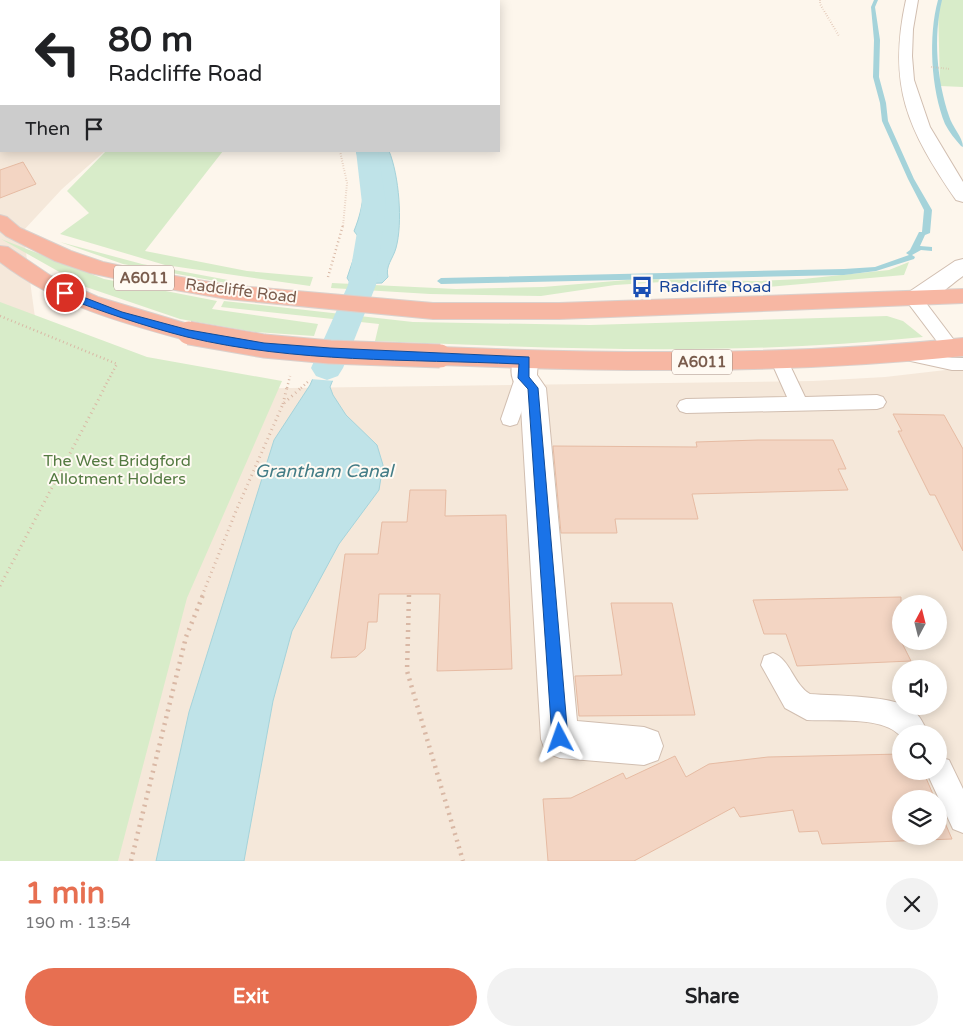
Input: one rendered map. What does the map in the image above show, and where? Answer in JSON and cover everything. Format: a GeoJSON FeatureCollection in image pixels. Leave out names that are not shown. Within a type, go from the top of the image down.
{"type":"FeatureCollection","features":[{"type":"Feature","properties":{"kind":"highway","name":"Radcliffe Road"},"geometry":{"type":"LineString","coordinates":[[0,221],[13,232],[39,246],[98,268],[227,292],[433,311],[559,311],[963,296]]}},
{"type":"Feature","properties":{"kind":"highway","name":"A6011"},"geometry":{"type":"LineString","coordinates":[[0,252],[30,275],[65,293],[119,314],[189,334],[283,348],[440,356],[524,369],[645,362],[780,361],[901,354],[959,353]]}},
{"type":"Feature","properties":{"kind":"street"},"geometry":{"type":"LineString","coordinates":[[912,0],[905,27],[904,45],[905,78],[911,103],[932,150],[963,196]]}},
{"type":"Feature","properties":{"kind":"street"},"geometry":{"type":"LineString","coordinates":[[914,299],[963,266]]}},
{"type":"Feature","properties":{"kind":"street"},"geometry":{"type":"LineString","coordinates":[[524,369],[533,388],[560,738],[644,746]]}},
{"type":"Feature","properties":{"kind":"lane"},"geometry":{"type":"LineString","coordinates":[[914,299],[959,353]]}},
{"type":"Feature","properties":{"kind":"lane"},"geometry":{"type":"LineString","coordinates":[[780,361],[799,404]]}},
{"type":"Feature","properties":{"kind":"lane"},"geometry":{"type":"LineString","coordinates":[[510,418],[524,369]]}},
{"type":"Feature","properties":{"kind":"lane"},"geometry":{"type":"LineString","coordinates":[[686,406],[877,402]]}},
{"type":"Feature","properties":{"kind":"lane"},"geometry":{"type":"LineString","coordinates":[[773,665],[794,699],[807,707],[875,710],[904,719],[908,725]]}},
{"type":"Feature","properties":{"kind":"lane"},"geometry":{"type":"LineString","coordinates":[[944,780],[963,819]]}},
{"type":"Feature","properties":{"kind":"path"},"geometry":{"type":"LineString","coordinates":[[820,0],[839,36]]}},
{"type":"Feature","properties":{"kind":"path"},"geometry":{"type":"LineString","coordinates":[[939,68],[950,69]]}},
{"type":"Feature","properties":{"kind":"path"},"geometry":{"type":"LineString","coordinates":[[327,280],[347,214],[348,182],[340,152]]}},
{"type":"Feature","properties":{"kind":"path"},"geometry":{"type":"LineString","coordinates":[[0,316],[117,364],[0,586]]}},
{"type":"Feature","properties":{"kind":"path"},"geometry":{"type":"LineString","coordinates":[[131,861],[186,637],[236,511],[283,404],[291,373]]}},
{"type":"Feature","properties":{"kind":"path"},"geometry":{"type":"LineString","coordinates":[[283,404],[307,383]]}},
{"type":"Feature","properties":{"kind":"path"},"geometry":{"type":"LineString","coordinates":[[409,593],[407,671],[463,861]]}},
{"type":"Feature","properties":{"kind":"shaded area"},"geometry":{"type":"Polygon","coordinates":[[[0,152],[104,152],[62,189],[23,231],[35,317],[214,389],[813,381],[885,377],[963,368],[963,861],[0,861],[0,152]]]}},
{"type":"Feature","properties":{"kind":"green space"},"geometry":{"type":"Polygon","coordinates":[[[941,0],[963,0],[963,87],[940,86],[938,7],[941,0]]]}},
{"type":"Feature","properties":{"kind":"green space"},"geometry":{"type":"Polygon","coordinates":[[[105,152],[222,152],[145,251],[247,271],[313,277],[310,286],[165,265],[60,234],[89,213],[67,191],[105,152]]]}},
{"type":"Feature","properties":{"kind":"green space"},"geometry":{"type":"Polygon","coordinates":[[[1,239],[104,279],[217,301],[212,309],[318,324],[314,336],[255,332],[180,319],[86,287],[1,239]]]}},
{"type":"Feature","properties":{"kind":"green space"},"geometry":{"type":"Polygon","coordinates":[[[60,242],[142,264],[228,280],[226,283],[123,264],[60,242]]]}},
{"type":"Feature","properties":{"kind":"green space"},"geometry":{"type":"Polygon","coordinates":[[[909,262],[904,275],[757,288],[662,282],[615,285],[541,296],[430,294],[331,288],[332,283],[456,289],[543,287],[639,279],[758,281],[803,279],[889,270],[909,262]]]}},
{"type":"Feature","properties":{"kind":"green space"},"geometry":{"type":"Polygon","coordinates":[[[224,301],[413,322],[590,325],[887,316],[903,321],[923,337],[786,347],[717,349],[581,348],[375,341],[379,324],[221,307],[224,301]]]}},
{"type":"Feature","properties":{"kind":"green space","name":"The West Bridgford Allotment Holders"},"geometry":{"type":"Polygon","coordinates":[[[0,302],[147,357],[282,381],[187,598],[118,861],[0,861],[0,302]]]}},
{"type":"Feature","properties":{"kind":"water"},"geometry":{"type":"Polygon","coordinates":[[[356,152],[389,152],[395,173],[399,199],[398,238],[395,252],[388,266],[388,277],[382,283],[351,284],[347,278],[360,239],[354,231],[358,221],[363,191],[360,161],[356,152]]]}},
{"type":"Feature","properties":{"kind":"water","name":"Grantham Canal"},"geometry":{"type":"Polygon","coordinates":[[[337,323],[355,325],[330,387],[346,415],[377,445],[383,465],[379,490],[339,544],[292,631],[273,701],[244,861],[156,861],[189,712],[274,440],[310,385],[337,323]]]}},
{"type":"Feature","properties":{"kind":"pier"},"geometry":{"type":"Polygon","coordinates":[[[328,338],[352,340],[336,381],[310,379],[328,338]]]}},
{"type":"Feature","properties":{"kind":"building"},"geometry":{"type":"Polygon","coordinates":[[[23,162],[36,184],[0,198],[0,170],[23,162]]]}},
{"type":"Feature","properties":{"kind":"building"},"geometry":{"type":"Polygon","coordinates":[[[893,414],[944,415],[963,449],[963,551],[935,495],[930,495],[898,431],[902,431],[893,414]]]}},
{"type":"Feature","properties":{"kind":"building"},"geometry":{"type":"Polygon","coordinates":[[[833,440],[846,469],[838,469],[848,490],[692,494],[698,519],[615,519],[617,533],[561,533],[553,446],[697,447],[696,442],[833,440]]]}},
{"type":"Feature","properties":{"kind":"building"},"geometry":{"type":"Polygon","coordinates":[[[410,490],[446,490],[445,516],[506,515],[512,669],[437,671],[440,594],[379,594],[377,622],[368,622],[365,649],[356,657],[331,658],[345,554],[378,554],[382,522],[407,522],[410,490]]]}},
{"type":"Feature","properties":{"kind":"building"},"geometry":{"type":"Polygon","coordinates":[[[892,597],[892,650],[906,650],[910,660],[797,666],[786,634],[764,634],[753,600],[892,597]]]}},
{"type":"Feature","properties":{"kind":"building"},"geometry":{"type":"Polygon","coordinates":[[[611,603],[672,603],[695,715],[579,716],[575,676],[622,675],[611,603]]]}},
{"type":"Feature","properties":{"kind":"building"},"geometry":{"type":"Polygon","coordinates":[[[892,754],[892,780],[927,780],[931,790],[892,790],[892,841],[822,844],[818,831],[799,832],[793,810],[740,817],[734,807],[634,861],[548,861],[543,799],[571,798],[623,773],[626,779],[675,756],[686,777],[709,764],[768,757],[892,754]]]}},
{"type":"Feature","properties":{"kind":"building"},"geometry":{"type":"Polygon","coordinates":[[[947,827],[952,839],[947,839],[947,827]]]}},
{"type":"Feature","properties":{"kind":"waterway"},"geometry":{"type":"LineString","coordinates":[[876,0],[873,7],[877,40],[876,77],[883,103],[885,121],[911,179],[928,210],[926,233],[922,234],[914,250]]}},
{"type":"Feature","properties":{"kind":"waterway"},"geometry":{"type":"LineString","coordinates":[[940,0],[935,27],[938,79],[948,123],[963,145]]}},
{"type":"Feature","properties":{"kind":"waterway","name":"Grantham Canal"},"geometry":{"type":"LineString","coordinates":[[327,368],[362,285],[374,203],[367,152]]}},
{"type":"Feature","properties":{"kind":"waterway"},"geometry":{"type":"LineString","coordinates":[[910,253],[920,248],[929,249]]}},
{"type":"Feature","properties":{"kind":"waterway"},"geometry":{"type":"LineString","coordinates":[[441,281],[844,272],[876,269],[911,257]]}},
{"type":"Feature","properties":{"kind":"place","name":"Radcliffe Road"},"geometry":{"type":"Point","coordinates":[642,287]}},
{"type":"Feature","properties":{"kind":"route"},"geometry":{"type":"LineString","coordinates":[[65,293],[119,314],[189,334],[264,346],[330,352],[525,360],[524,378],[533,388],[560,738]]}}]}
